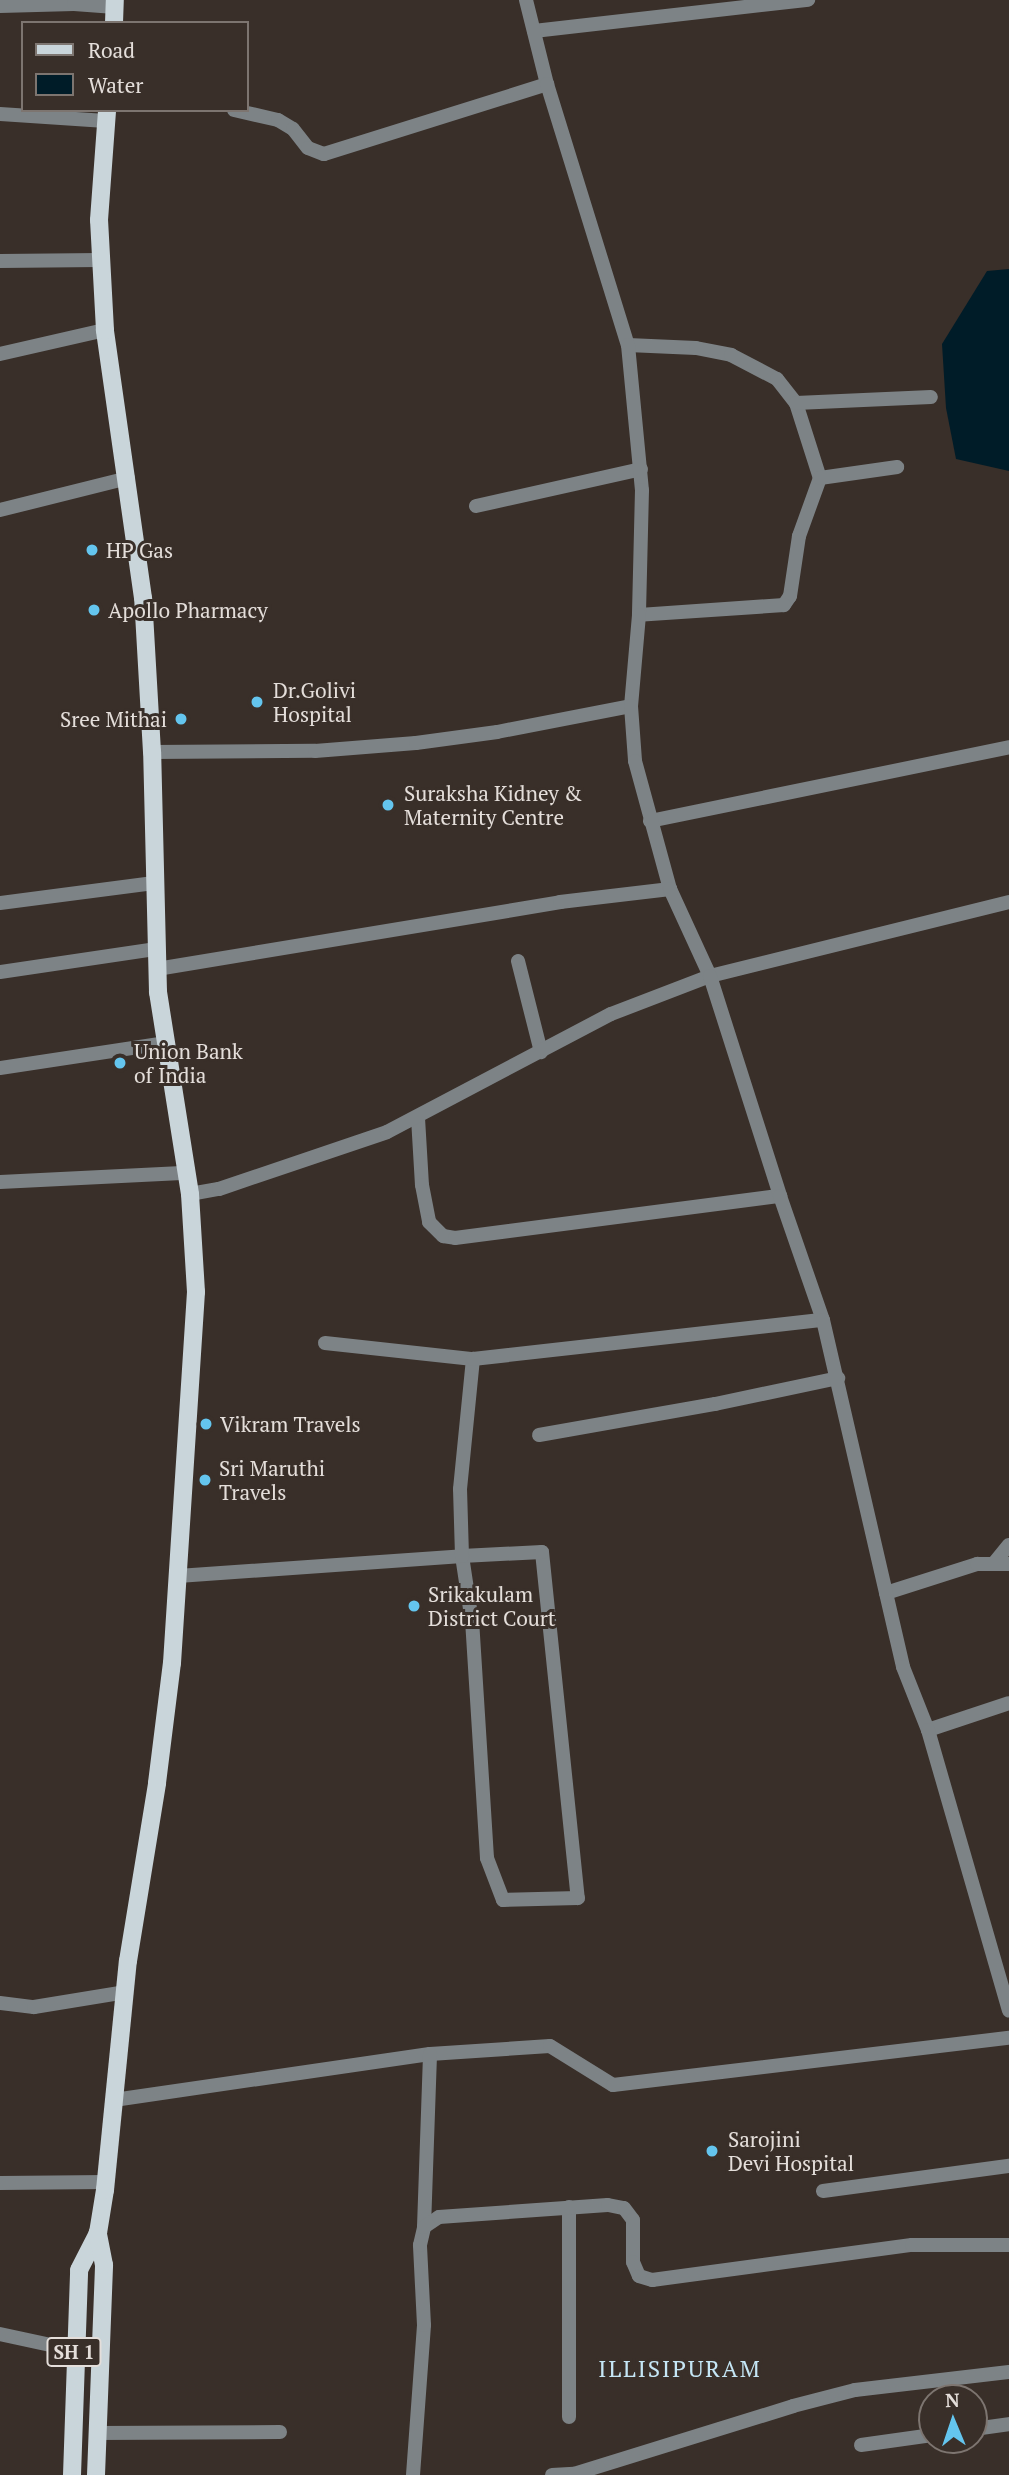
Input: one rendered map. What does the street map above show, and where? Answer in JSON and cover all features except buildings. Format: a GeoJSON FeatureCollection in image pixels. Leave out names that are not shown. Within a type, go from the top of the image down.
{"type":"FeatureCollection","features":[{"type":"Feature","properties":{"kind":"main road","name":"SH 1"},"geometry":{"type":"LineString","coordinates":[[72,2475],[74,2350],[79,2270],[98,2233],[106,2182],[128,1961],[157,1783],[178,1576],[196,1292],[190,1194],[157,969],[152,752],[143,598],[105,330],[99,220],[106,116]]}},
{"type":"Feature","properties":{"kind":"main road","name":"SH 1"},"geometry":{"type":"LineString","coordinates":[[96,2475],[104,2265],[98,2233]]}},
{"type":"Feature","properties":{"kind":"street"},"geometry":{"type":"LineString","coordinates":[[526,0],[547,84],[628,345],[641,469],[639,615],[631,706],[635,761],[670,889],[710,975],[780,1196],[823,1320],[902,1667],[928,1731],[1009,2011]]}},
{"type":"Feature","properties":{"kind":"street"},"geometry":{"type":"LineString","coordinates":[[534,31],[808,0]]}},
{"type":"Feature","properties":{"kind":"street"},"geometry":{"type":"LineString","coordinates":[[0,6],[74,4],[115,10]]}},
{"type":"Feature","properties":{"kind":"street"},"geometry":{"type":"LineString","coordinates":[[243,112],[278,120],[293,129],[308,148],[324,154],[547,84]]}},
{"type":"Feature","properties":{"kind":"street"},"geometry":{"type":"LineString","coordinates":[[0,114],[106,116]]}},
{"type":"Feature","properties":{"kind":"street"},"geometry":{"type":"LineString","coordinates":[[0,261],[100,260]]}},
{"type":"Feature","properties":{"kind":"street"},"geometry":{"type":"LineString","coordinates":[[0,354],[105,330]]}},
{"type":"Feature","properties":{"kind":"street"},"geometry":{"type":"LineString","coordinates":[[628,345],[696,348],[731,355],[777,379],[796,403],[820,478],[799,536],[790,596],[784,605],[639,615]]}},
{"type":"Feature","properties":{"kind":"street"},"geometry":{"type":"LineString","coordinates":[[796,403],[931,397]]}},
{"type":"Feature","properties":{"kind":"street"},"geometry":{"type":"LineString","coordinates":[[820,478],[897,467]]}},
{"type":"Feature","properties":{"kind":"street"},"geometry":{"type":"LineString","coordinates":[[476,506],[641,469]]}},
{"type":"Feature","properties":{"kind":"street"},"geometry":{"type":"LineString","coordinates":[[0,510],[128,478]]}},
{"type":"Feature","properties":{"kind":"street"},"geometry":{"type":"LineString","coordinates":[[152,752],[315,751],[416,743],[497,732],[631,706]]}},
{"type":"Feature","properties":{"kind":"street"},"geometry":{"type":"LineString","coordinates":[[650,821],[1009,747]]}},
{"type":"Feature","properties":{"kind":"street"},"geometry":{"type":"LineString","coordinates":[[0,903],[154,883]]}},
{"type":"Feature","properties":{"kind":"street"},"geometry":{"type":"LineString","coordinates":[[157,969],[560,902],[670,889]]}},
{"type":"Feature","properties":{"kind":"street"},"geometry":{"type":"LineString","coordinates":[[190,1194],[219,1189],[387,1132],[611,1014],[710,975],[1009,902]]}},
{"type":"Feature","properties":{"kind":"street"},"geometry":{"type":"LineString","coordinates":[[0,972],[156,949]]}},
{"type":"Feature","properties":{"kind":"street"},"geometry":{"type":"LineString","coordinates":[[518,961],[541,1052]]}},
{"type":"Feature","properties":{"kind":"street"},"geometry":{"type":"LineString","coordinates":[[0,1068],[166,1043]]}},
{"type":"Feature","properties":{"kind":"street"},"geometry":{"type":"LineString","coordinates":[[418,1118],[422,1185],[429,1222],[443,1236],[454,1238],[780,1196]]}},
{"type":"Feature","properties":{"kind":"street"},"geometry":{"type":"LineString","coordinates":[[0,1182],[187,1173]]}},
{"type":"Feature","properties":{"kind":"street"},"geometry":{"type":"LineString","coordinates":[[325,1343],[472,1359],[823,1320]]}},
{"type":"Feature","properties":{"kind":"street"},"geometry":{"type":"LineString","coordinates":[[178,1576],[462,1556],[542,1552],[578,1898],[503,1900],[487,1858],[472,1622],[462,1556],[460,1489],[472,1359]]}},
{"type":"Feature","properties":{"kind":"street"},"geometry":{"type":"LineString","coordinates":[[539,1434],[715,1404],[838,1378]]}},
{"type":"Feature","properties":{"kind":"street"},"geometry":{"type":"LineString","coordinates":[[886,1593],[970,1566],[1002,1563],[1009,1545]]}},
{"type":"Feature","properties":{"kind":"street"},"geometry":{"type":"LineString","coordinates":[[928,1731],[1009,1703]]}},
{"type":"Feature","properties":{"kind":"street"},"geometry":{"type":"LineString","coordinates":[[0,2003],[34,2007],[126,1992]]}},
{"type":"Feature","properties":{"kind":"street"},"geometry":{"type":"LineString","coordinates":[[114,2100],[430,2054],[550,2046],[613,2085],[1009,2038]]}},
{"type":"Feature","properties":{"kind":"street"},"geometry":{"type":"LineString","coordinates":[[413,2475],[424,2325],[420,2245],[425,2227],[430,2054]]}},
{"type":"Feature","properties":{"kind":"street"},"geometry":{"type":"LineString","coordinates":[[823,2191],[1009,2166]]}},
{"type":"Feature","properties":{"kind":"street"},"geometry":{"type":"LineString","coordinates":[[0,2183],[106,2182]]}},
{"type":"Feature","properties":{"kind":"street"},"geometry":{"type":"LineString","coordinates":[[425,2227],[439,2217],[608,2205],[624,2208],[633,2220],[633,2262],[639,2276],[652,2280],[912,2245],[1009,2245]]}},
{"type":"Feature","properties":{"kind":"street"},"geometry":{"type":"LineString","coordinates":[[569,2207],[569,2417]]}},
{"type":"Feature","properties":{"kind":"street"},"geometry":{"type":"LineString","coordinates":[[0,2334],[74,2350]]}},
{"type":"Feature","properties":{"kind":"street"},"geometry":{"type":"LineString","coordinates":[[552,2475],[574,2474],[755,2417],[855,2390],[1009,2372]]}},
{"type":"Feature","properties":{"kind":"street"},"geometry":{"type":"LineString","coordinates":[[988,2427],[1009,2424]]}},
{"type":"Feature","properties":{"kind":"street"},"geometry":{"type":"LineString","coordinates":[[96,2433],[280,2432]]}},
{"type":"Feature","properties":{"kind":"street"},"geometry":{"type":"LineString","coordinates":[[861,2445],[918,2437]]}},
{"type":"Feature","properties":{"kind":"water"},"geometry":{"type":"Polygon","coordinates":[[[1009,269],[1009,471],[956,459],[946,408],[942,344],[987,271],[1009,269]]]}},
{"type":"Feature","properties":{"kind":"place","name":"HP Gas"},"geometry":{"type":"Point","coordinates":[92,550]}},
{"type":"Feature","properties":{"kind":"place","name":"Apollo Pharmacy"},"geometry":{"type":"Point","coordinates":[94,610]}},
{"type":"Feature","properties":{"kind":"place","name":"Dr.Golivi Hospital"},"geometry":{"type":"Point","coordinates":[257,702]}},
{"type":"Feature","properties":{"kind":"place","name":"Sree Mithai"},"geometry":{"type":"Point","coordinates":[181,719]}},
{"type":"Feature","properties":{"kind":"place","name":"Suraksha Kidney & Maternity Centre"},"geometry":{"type":"Point","coordinates":[388,805]}},
{"type":"Feature","properties":{"kind":"place","name":"Union Bank of India"},"geometry":{"type":"Point","coordinates":[120,1063]}},
{"type":"Feature","properties":{"kind":"place","name":"Vikram Travels"},"geometry":{"type":"Point","coordinates":[206,1424]}},
{"type":"Feature","properties":{"kind":"place","name":"Sri Maruthi Travels"},"geometry":{"type":"Point","coordinates":[205,1480]}},
{"type":"Feature","properties":{"kind":"place","name":"Srikakulam District Court"},"geometry":{"type":"Point","coordinates":[414,1606]}},
{"type":"Feature","properties":{"kind":"place","name":"Sarojini Devi Hospital"},"geometry":{"type":"Point","coordinates":[712,2151]}},
{"type":"Feature","properties":{"kind":"district","name":"ILLISIPURAM"},"geometry":{"type":"Point","coordinates":[680,2369]}}]}
